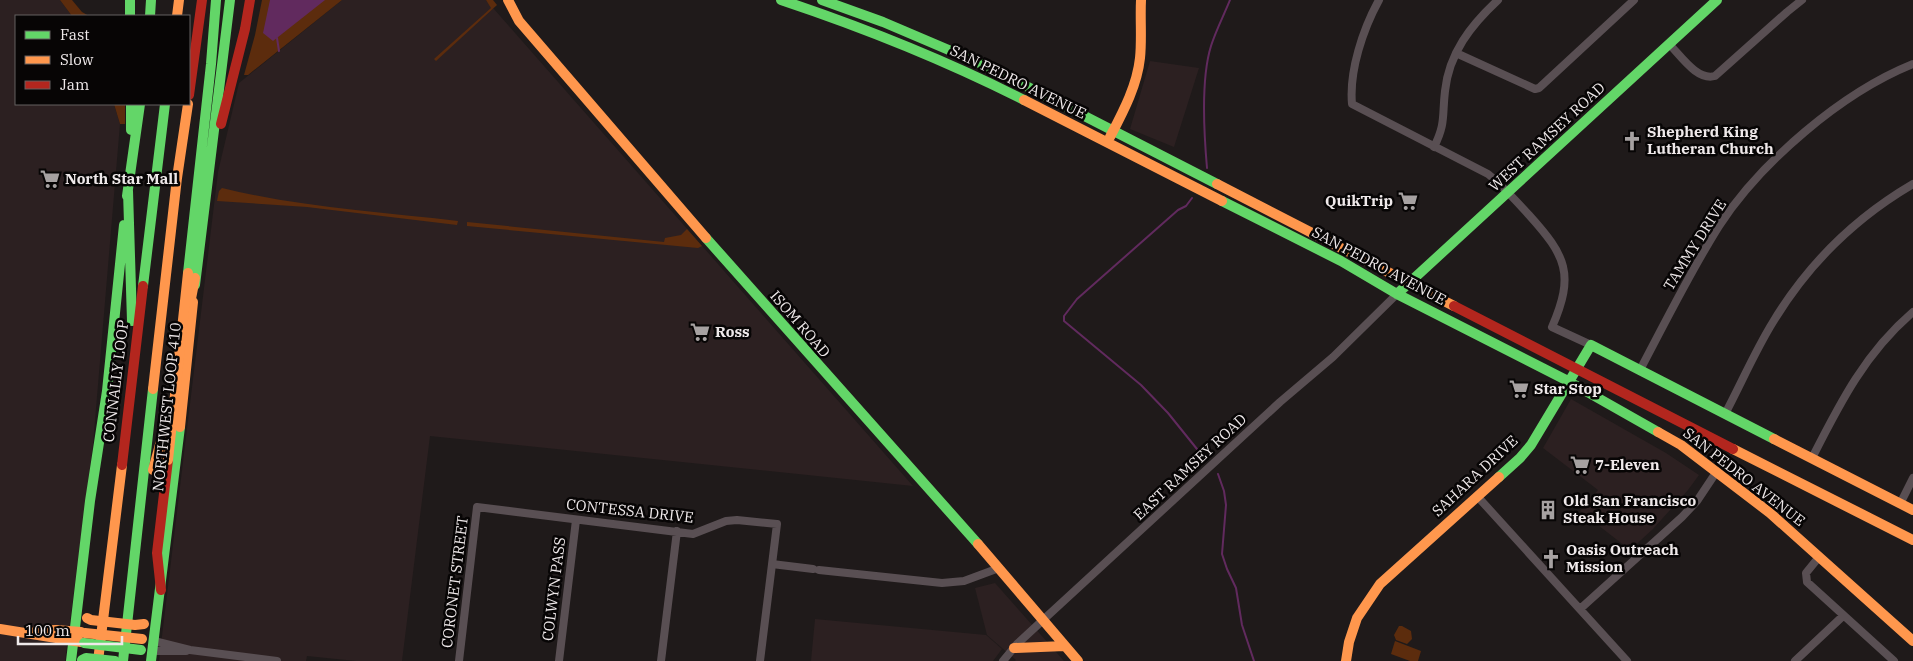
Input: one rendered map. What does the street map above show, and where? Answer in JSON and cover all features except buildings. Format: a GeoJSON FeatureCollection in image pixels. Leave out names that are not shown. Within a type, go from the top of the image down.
{"type":"FeatureCollection","features":[{"type":"Feature","properties":{"kind":"main road"},"geometry":{"type":"LineString","coordinates":[[130,0],[130,15]]}},
{"type":"Feature","properties":{"kind":"main road"},"geometry":{"type":"LineString","coordinates":[[150,15],[152,0]]}},
{"type":"Feature","properties":{"kind":"main road"},"geometry":{"type":"LineString","coordinates":[[171,15],[172,0]]}},
{"type":"Feature","properties":{"kind":"main road"},"geometry":{"type":"LineString","coordinates":[[177,15],[179,0]]}},
{"type":"Feature","properties":{"kind":"main road"},"geometry":{"type":"LineString","coordinates":[[190,88],[202,0]]}},
{"type":"Feature","properties":{"kind":"main road"},"geometry":{"type":"LineString","coordinates":[[161,590],[157,553],[192,275],[216,0]]}},
{"type":"Feature","properties":{"kind":"main road","name":"NORTHWEST LOOP 410"},"geometry":{"type":"LineString","coordinates":[[153,651],[182,411],[192,275],[210,166],[230,0]]}},
{"type":"Feature","properties":{"kind":"main road","name":"NORTHWEST LOOP 410"},"geometry":{"type":"LineString","coordinates":[[210,166],[243,37],[250,0]]}},
{"type":"Feature","properties":{"kind":"main road","name":"ISOM ROAD"},"geometry":{"type":"LineString","coordinates":[[508,0],[519,21],[621,141],[851,404],[999,568],[1078,661]]}},
{"type":"Feature","properties":{"kind":"main road","name":"SAN PEDRO AVENUE"},"geometry":{"type":"LineString","coordinates":[[781,0],[836,18],[896,41],[984,80],[1350,266],[1397,294],[1568,381],[1681,445],[1770,513],[1913,642]]}},
{"type":"Feature","properties":{"kind":"main road","name":"SAN PEDRO AVENUE"},"geometry":{"type":"LineString","coordinates":[[822,0],[956,52],[996,71],[1574,368],[1912,536]]}},
{"type":"Feature","properties":{"kind":"main road"},"geometry":{"type":"LineString","coordinates":[[1107,142],[1130,97],[1138,72],[1140,0]]}},
{"type":"Feature","properties":{"kind":"main road","name":"WEST RAMSEY ROAD"},"geometry":{"type":"LineString","coordinates":[[1397,294],[1717,0]]}},
{"type":"Feature","properties":{"kind":"main road"},"geometry":{"type":"LineString","coordinates":[[131,105],[131,171]]}},
{"type":"Feature","properties":{"kind":"main road"},"geometry":{"type":"LineString","coordinates":[[115,661],[86,658],[78,661],[80,637],[79,601],[90,501],[107,392],[128,192],[140,105]]}},
{"type":"Feature","properties":{"kind":"main road","name":"CONNALLY LOOP"},"geometry":{"type":"LineString","coordinates":[[98,661],[165,105]]}},
{"type":"Feature","properties":{"kind":"main road"},"geometry":{"type":"LineString","coordinates":[[123,661],[142,509],[176,188],[188,105]]}},
{"type":"Feature","properties":{"kind":"main road"},"geometry":{"type":"LineString","coordinates":[[128,192],[132,331],[128,403]]}},
{"type":"Feature","properties":{"kind":"main road"},"geometry":{"type":"LineString","coordinates":[[1262,221],[1268,210]]}},
{"type":"Feature","properties":{"kind":"main road"},"geometry":{"type":"LineString","coordinates":[[142,509],[169,410],[192,275]]}},
{"type":"Feature","properties":{"kind":"main road"},"geometry":{"type":"LineString","coordinates":[[1591,345],[1913,510]]}},
{"type":"Feature","properties":{"kind":"main road","name":"SAHARA DRIVE"},"geometry":{"type":"LineString","coordinates":[[1346,661],[1352,631],[1371,594],[1392,572],[1520,458],[1539,434],[1574,368],[1591,345]]}},
{"type":"Feature","properties":{"kind":"main road"},"geometry":{"type":"LineString","coordinates":[[79,601],[87,618],[91,620],[135,625],[144,624],[152,617],[158,606]]}},
{"type":"Feature","properties":{"kind":"main road"},"geometry":{"type":"LineString","coordinates":[[0,629],[28,632],[56,639],[80,637],[142,645],[153,651]]}},
{"type":"Feature","properties":{"kind":"main road"},"geometry":{"type":"LineString","coordinates":[[1014,648],[1065,646]]}},
{"type":"Feature","properties":{"kind":"street"},"geometry":{"type":"LineString","coordinates":[[1379,0],[1366,27],[1358,54],[1352,89],[1352,104],[1488,174],[1509,193],[1550,240],[1562,263],[1565,276],[1564,291],[1560,308],[1552,326],[1591,345]]}},
{"type":"Feature","properties":{"kind":"street"},"geometry":{"type":"LineString","coordinates":[[1434,147],[1444,124],[1447,80],[1456,53],[1475,22],[1498,0]]}},
{"type":"Feature","properties":{"kind":"street"},"geometry":{"type":"LineString","coordinates":[[1456,53],[1535,89],[1539,88],[1634,0]]}},
{"type":"Feature","properties":{"kind":"street"},"geometry":{"type":"LineString","coordinates":[[1669,44],[1696,71],[1705,77],[1715,76],[1802,0]]}},
{"type":"Feature","properties":{"kind":"street","name":"TAMMY DRIVE"},"geometry":{"type":"LineString","coordinates":[[1640,370],[1694,268],[1721,224],[1752,184],[1788,147],[1836,107],[1866,88],[1913,64]]}},
{"type":"Feature","properties":{"kind":"street"},"geometry":{"type":"LineString","coordinates":[[1725,414],[1771,324],[1803,277],[1829,248],[1858,221],[1913,184]]}},
{"type":"Feature","properties":{"kind":"street","name":"EAST RAMSEY ROAD"},"geometry":{"type":"LineString","coordinates":[[1003,661],[1043,620],[1280,402],[1333,357],[1397,294]]}},
{"type":"Feature","properties":{"kind":"street"},"geometry":{"type":"LineString","coordinates":[[1812,458],[1850,385],[1872,352],[1913,312]]}},
{"type":"Feature","properties":{"kind":"street"},"geometry":{"type":"LineString","coordinates":[[1580,609],[1682,517],[1697,501],[1717,471]]}},
{"type":"Feature","properties":{"kind":"street"},"geometry":{"type":"LineString","coordinates":[[1900,504],[1913,478]]}},
{"type":"Feature","properties":{"kind":"street"},"geometry":{"type":"LineString","coordinates":[[1478,496],[1627,661]]}},
{"type":"Feature","properties":{"kind":"street","name":"CONTESSA DRIVE"},"geometry":{"type":"LineString","coordinates":[[478,507],[693,534],[726,521],[737,520],[777,524],[772,564]]}},
{"type":"Feature","properties":{"kind":"street","name":"CORONET STREET"},"geometry":{"type":"LineString","coordinates":[[459,661],[478,507]]}},
{"type":"Feature","properties":{"kind":"street","name":"COLWYN PASS"},"geometry":{"type":"LineString","coordinates":[[559,661],[576,520]]}},
{"type":"Feature","properties":{"kind":"street"},"geometry":{"type":"LineString","coordinates":[[661,661],[676,531]]}},
{"type":"Feature","properties":{"kind":"street"},"geometry":{"type":"LineString","coordinates":[[1819,557],[1806,573],[1807,582],[1894,661]]}},
{"type":"Feature","properties":{"kind":"street"},"geometry":{"type":"LineString","coordinates":[[760,661],[772,564],[945,583],[964,581],[999,568]]}},
{"type":"Feature","properties":{"kind":"street"},"geometry":{"type":"LineString","coordinates":[[1795,661],[1843,616]]}},
{"type":"Feature","properties":{"kind":"street"},"geometry":{"type":"LineString","coordinates":[[153,651],[190,650],[277,661]]}},
{"type":"Feature","properties":{"kind":"shaded area"},"geometry":{"type":"Polygon","coordinates":[[[0,0],[60,0],[71,15],[15,15],[15,105],[114,105],[120,124],[93,444],[65,661],[0,661],[0,0]]]}},
{"type":"Feature","properties":{"kind":"shaded area"},"geometry":{"type":"Polygon","coordinates":[[[60,0],[72,0],[82,12],[87,15],[71,15],[60,0]]]}},
{"type":"Feature","properties":{"kind":"shaded area"},"geometry":{"type":"Polygon","coordinates":[[[262,0],[342,0],[248,75],[244,75],[262,0]]]}},
{"type":"Feature","properties":{"kind":"shaded area"},"geometry":{"type":"Polygon","coordinates":[[[270,0],[325,0],[273,41],[263,33],[270,0]]]}},
{"type":"Feature","properties":{"kind":"shaded area"},"geometry":{"type":"Polygon","coordinates":[[[342,0],[486,0],[913,486],[430,436],[402,661],[356,661],[307,656],[306,661],[159,661],[218,172],[239,83],[342,0]]]}},
{"type":"Feature","properties":{"kind":"shaded area"},"geometry":{"type":"Polygon","coordinates":[[[486,0],[493,0],[497,5],[436,61],[434,59],[491,8],[486,0]]]}},
{"type":"Feature","properties":{"kind":"shaded area"},"geometry":{"type":"Polygon","coordinates":[[[1150,61],[1199,68],[1174,147],[1130,129],[1150,61]]]}},
{"type":"Feature","properties":{"kind":"shaded area"},"geometry":{"type":"Polygon","coordinates":[[[114,105],[125,105],[125,124],[120,124],[114,105]]]}},
{"type":"Feature","properties":{"kind":"shaded area"},"geometry":{"type":"Polygon","coordinates":[[[222,188],[280,200],[458,221],[457,225],[307,207],[217,201],[219,191],[222,188]]]}},
{"type":"Feature","properties":{"kind":"shaded area"},"geometry":{"type":"Polygon","coordinates":[[[467,222],[664,242],[665,238],[681,235],[687,229],[702,246],[698,248],[467,226],[467,222]]]}},
{"type":"Feature","properties":{"kind":"shaded area"},"geometry":{"type":"Polygon","coordinates":[[[1571,399],[1666,453],[1699,475],[1653,529],[1630,550],[1580,511],[1598,490],[1543,448],[1571,399]]]}},
{"type":"Feature","properties":{"kind":"shaded area"},"geometry":{"type":"Polygon","coordinates":[[[995,583],[1064,661],[1015,661],[987,635],[975,588],[995,583]]]}},
{"type":"Feature","properties":{"kind":"shaded area"},"geometry":{"type":"Polygon","coordinates":[[[815,619],[986,635],[1002,649],[993,661],[811,661],[815,619]]]}},
{"type":"Feature","properties":{"kind":"shaded area"},"geometry":{"type":"Polygon","coordinates":[[[1399,626],[1411,631],[1412,639],[1407,644],[1396,640],[1394,635],[1399,626]]]}},
{"type":"Feature","properties":{"kind":"shaded area"},"geometry":{"type":"Polygon","coordinates":[[[1395,641],[1421,651],[1418,661],[1410,661],[1391,654],[1395,641]]]}},
{"type":"Feature","properties":{"kind":"waterway"},"geometry":{"type":"LineString","coordinates":[[1207,168],[1204,123],[1208,59],[1211,46],[1230,0]]}},
{"type":"Feature","properties":{"kind":"waterway"},"geometry":{"type":"LineString","coordinates":[[277,38],[279,51]]}},
{"type":"Feature","properties":{"kind":"waterway"},"geometry":{"type":"LineString","coordinates":[[1192,198],[1186,206],[1178,210],[1077,299],[1064,316],[1064,321],[1141,385],[1168,413],[1205,459]]}},
{"type":"Feature","properties":{"kind":"waterway"},"geometry":{"type":"LineString","coordinates":[[1218,474],[1224,491],[1226,505],[1222,554],[1236,588],[1242,625],[1254,661]]}},
{"type":"Feature","properties":{"kind":"traffic: fast"},"geometry":{"type":"LineString","coordinates":[[130,0],[130,15]]}},
{"type":"Feature","properties":{"kind":"traffic: fast"},"geometry":{"type":"LineString","coordinates":[[150,15],[151,0]]}},
{"type":"Feature","properties":{"kind":"traffic: fast"},"geometry":{"type":"LineString","coordinates":[[188,273],[211,64],[216,0]]}},
{"type":"Feature","properties":{"kind":"traffic: fast"},"geometry":{"type":"LineString","coordinates":[[195,285],[230,0]]}},
{"type":"Feature","properties":{"kind":"traffic: fast"},"geometry":{"type":"LineString","coordinates":[[781,0],[843,22],[965,71],[1024,100]]}},
{"type":"Feature","properties":{"kind":"traffic: fast"},"geometry":{"type":"LineString","coordinates":[[822,0],[883,22],[991,68],[1217,184]]}},
{"type":"Feature","properties":{"kind":"traffic: fast"},"geometry":{"type":"LineString","coordinates":[[1397,294],[1717,0]]}},
{"type":"Feature","properties":{"kind":"traffic: fast"},"geometry":{"type":"LineString","coordinates":[[131,105],[131,130]]}},
{"type":"Feature","properties":{"kind":"traffic: fast"},"geometry":{"type":"LineString","coordinates":[[127,196],[140,105]]}},
{"type":"Feature","properties":{"kind":"traffic: fast"},"geometry":{"type":"LineString","coordinates":[[143,286],[165,105]]}},
{"type":"Feature","properties":{"kind":"traffic: fast"},"geometry":{"type":"LineString","coordinates":[[128,191],[132,321]]}},
{"type":"Feature","properties":{"kind":"traffic: fast"},"geometry":{"type":"LineString","coordinates":[[1222,201],[1341,261],[1397,294],[1568,381],[1658,432]]}},
{"type":"Feature","properties":{"kind":"traffic: fast"},"geometry":{"type":"LineString","coordinates":[[71,661],[90,501],[107,391],[124,225]]}},
{"type":"Feature","properties":{"kind":"traffic: fast"},"geometry":{"type":"LineString","coordinates":[[706,238],[978,544]]}},
{"type":"Feature","properties":{"kind":"traffic: fast"},"geometry":{"type":"LineString","coordinates":[[1499,477],[1531,445],[1591,345],[1774,439]]}},
{"type":"Feature","properties":{"kind":"traffic: fast"},"geometry":{"type":"LineString","coordinates":[[123,661],[153,389]]}},
{"type":"Feature","properties":{"kind":"traffic: fast"},"geometry":{"type":"LineString","coordinates":[[151,661],[180,427]]}},
{"type":"Feature","properties":{"kind":"traffic: fast"},"geometry":{"type":"LineString","coordinates":[[84,643],[141,650]]}},
{"type":"Feature","properties":{"kind":"traffic: fast"},"geometry":{"type":"LineString","coordinates":[[82,660],[86,658],[115,661]]}},
{"type":"Feature","properties":{"kind":"traffic: slow"},"geometry":{"type":"LineString","coordinates":[[177,15],[179,0]]}},
{"type":"Feature","properties":{"kind":"traffic: slow"},"geometry":{"type":"LineString","coordinates":[[508,0],[519,21],[706,238]]}},
{"type":"Feature","properties":{"kind":"traffic: slow"},"geometry":{"type":"LineString","coordinates":[[1110,137],[1129,99],[1136,79],[1141,44],[1141,0]]}},
{"type":"Feature","properties":{"kind":"traffic: slow"},"geometry":{"type":"LineString","coordinates":[[1024,100],[1222,201]]}},
{"type":"Feature","properties":{"kind":"traffic: slow"},"geometry":{"type":"LineString","coordinates":[[153,389],[177,178],[188,105]]}},
{"type":"Feature","properties":{"kind":"traffic: slow"},"geometry":{"type":"LineString","coordinates":[[1217,184],[1454,306]]}},
{"type":"Feature","properties":{"kind":"traffic: slow"},"geometry":{"type":"LineString","coordinates":[[168,460],[188,273]]}},
{"type":"Feature","properties":{"kind":"traffic: slow"},"geometry":{"type":"LineString","coordinates":[[189,309],[195,278]]}},
{"type":"Feature","properties":{"kind":"traffic: slow"},"geometry":{"type":"LineString","coordinates":[[180,427],[193,302]]}},
{"type":"Feature","properties":{"kind":"traffic: slow"},"geometry":{"type":"LineString","coordinates":[[153,470],[170,408]]}},
{"type":"Feature","properties":{"kind":"traffic: slow"},"geometry":{"type":"LineString","coordinates":[[1658,432],[1681,445],[1770,513],[1913,641]]}},
{"type":"Feature","properties":{"kind":"traffic: slow"},"geometry":{"type":"LineString","coordinates":[[1774,439],[1913,510]]}},
{"type":"Feature","properties":{"kind":"traffic: slow"},"geometry":{"type":"LineString","coordinates":[[1733,449],[1913,540]]}},
{"type":"Feature","properties":{"kind":"traffic: slow"},"geometry":{"type":"LineString","coordinates":[[98,661],[122,465]]}},
{"type":"Feature","properties":{"kind":"traffic: slow"},"geometry":{"type":"LineString","coordinates":[[1346,661],[1349,642],[1357,618],[1380,584],[1499,477]]}},
{"type":"Feature","properties":{"kind":"traffic: slow"},"geometry":{"type":"LineString","coordinates":[[978,544],[1078,661]]}},
{"type":"Feature","properties":{"kind":"traffic: slow"},"geometry":{"type":"LineString","coordinates":[[87,618],[135,625],[144,624]]}},
{"type":"Feature","properties":{"kind":"traffic: slow"},"geometry":{"type":"LineString","coordinates":[[0,629],[81,642]]}},
{"type":"Feature","properties":{"kind":"traffic: slow"},"geometry":{"type":"LineString","coordinates":[[36,631],[81,632]]}},
{"type":"Feature","properties":{"kind":"traffic: slow"},"geometry":{"type":"LineString","coordinates":[[85,633],[142,639]]}},
{"type":"Feature","properties":{"kind":"traffic: slow"},"geometry":{"type":"LineString","coordinates":[[1014,648],[1065,646]]}},
{"type":"Feature","properties":{"kind":"traffic: jam"},"geometry":{"type":"LineString","coordinates":[[190,88],[202,0]]}},
{"type":"Feature","properties":{"kind":"traffic: jam"},"geometry":{"type":"LineString","coordinates":[[221,124],[245,29],[250,0]]}},
{"type":"Feature","properties":{"kind":"traffic: jam"},"geometry":{"type":"LineString","coordinates":[[122,465],[143,286]]}},
{"type":"Feature","properties":{"kind":"traffic: jam"},"geometry":{"type":"LineString","coordinates":[[1454,306],[1733,449]]}},
{"type":"Feature","properties":{"kind":"traffic: jam"},"geometry":{"type":"LineString","coordinates":[[161,590],[157,553],[168,460]]}},
{"type":"Feature","properties":{"kind":"place","name":"Shepherd King Lutheran Church"},"geometry":{"type":"Point","coordinates":[1632,141]}},
{"type":"Feature","properties":{"kind":"place","name":"North Star Mall"},"geometry":{"type":"Point","coordinates":[50,179]}},
{"type":"Feature","properties":{"kind":"place","name":"QuikTrip"},"geometry":{"type":"Point","coordinates":[1408,201]}},
{"type":"Feature","properties":{"kind":"place","name":"Ross"},"geometry":{"type":"Point","coordinates":[700,332]}},
{"type":"Feature","properties":{"kind":"place","name":"Star Stop"},"geometry":{"type":"Point","coordinates":[1519,389]}},
{"type":"Feature","properties":{"kind":"place","name":"7-Eleven"},"geometry":{"type":"Point","coordinates":[1580,465]}},
{"type":"Feature","properties":{"kind":"place","name":"Old San Francisco Steak House"},"geometry":{"type":"Point","coordinates":[1548,510]}},
{"type":"Feature","properties":{"kind":"place","name":"Oasis Outreach Mission"},"geometry":{"type":"Point","coordinates":[1551,559]}}]}
